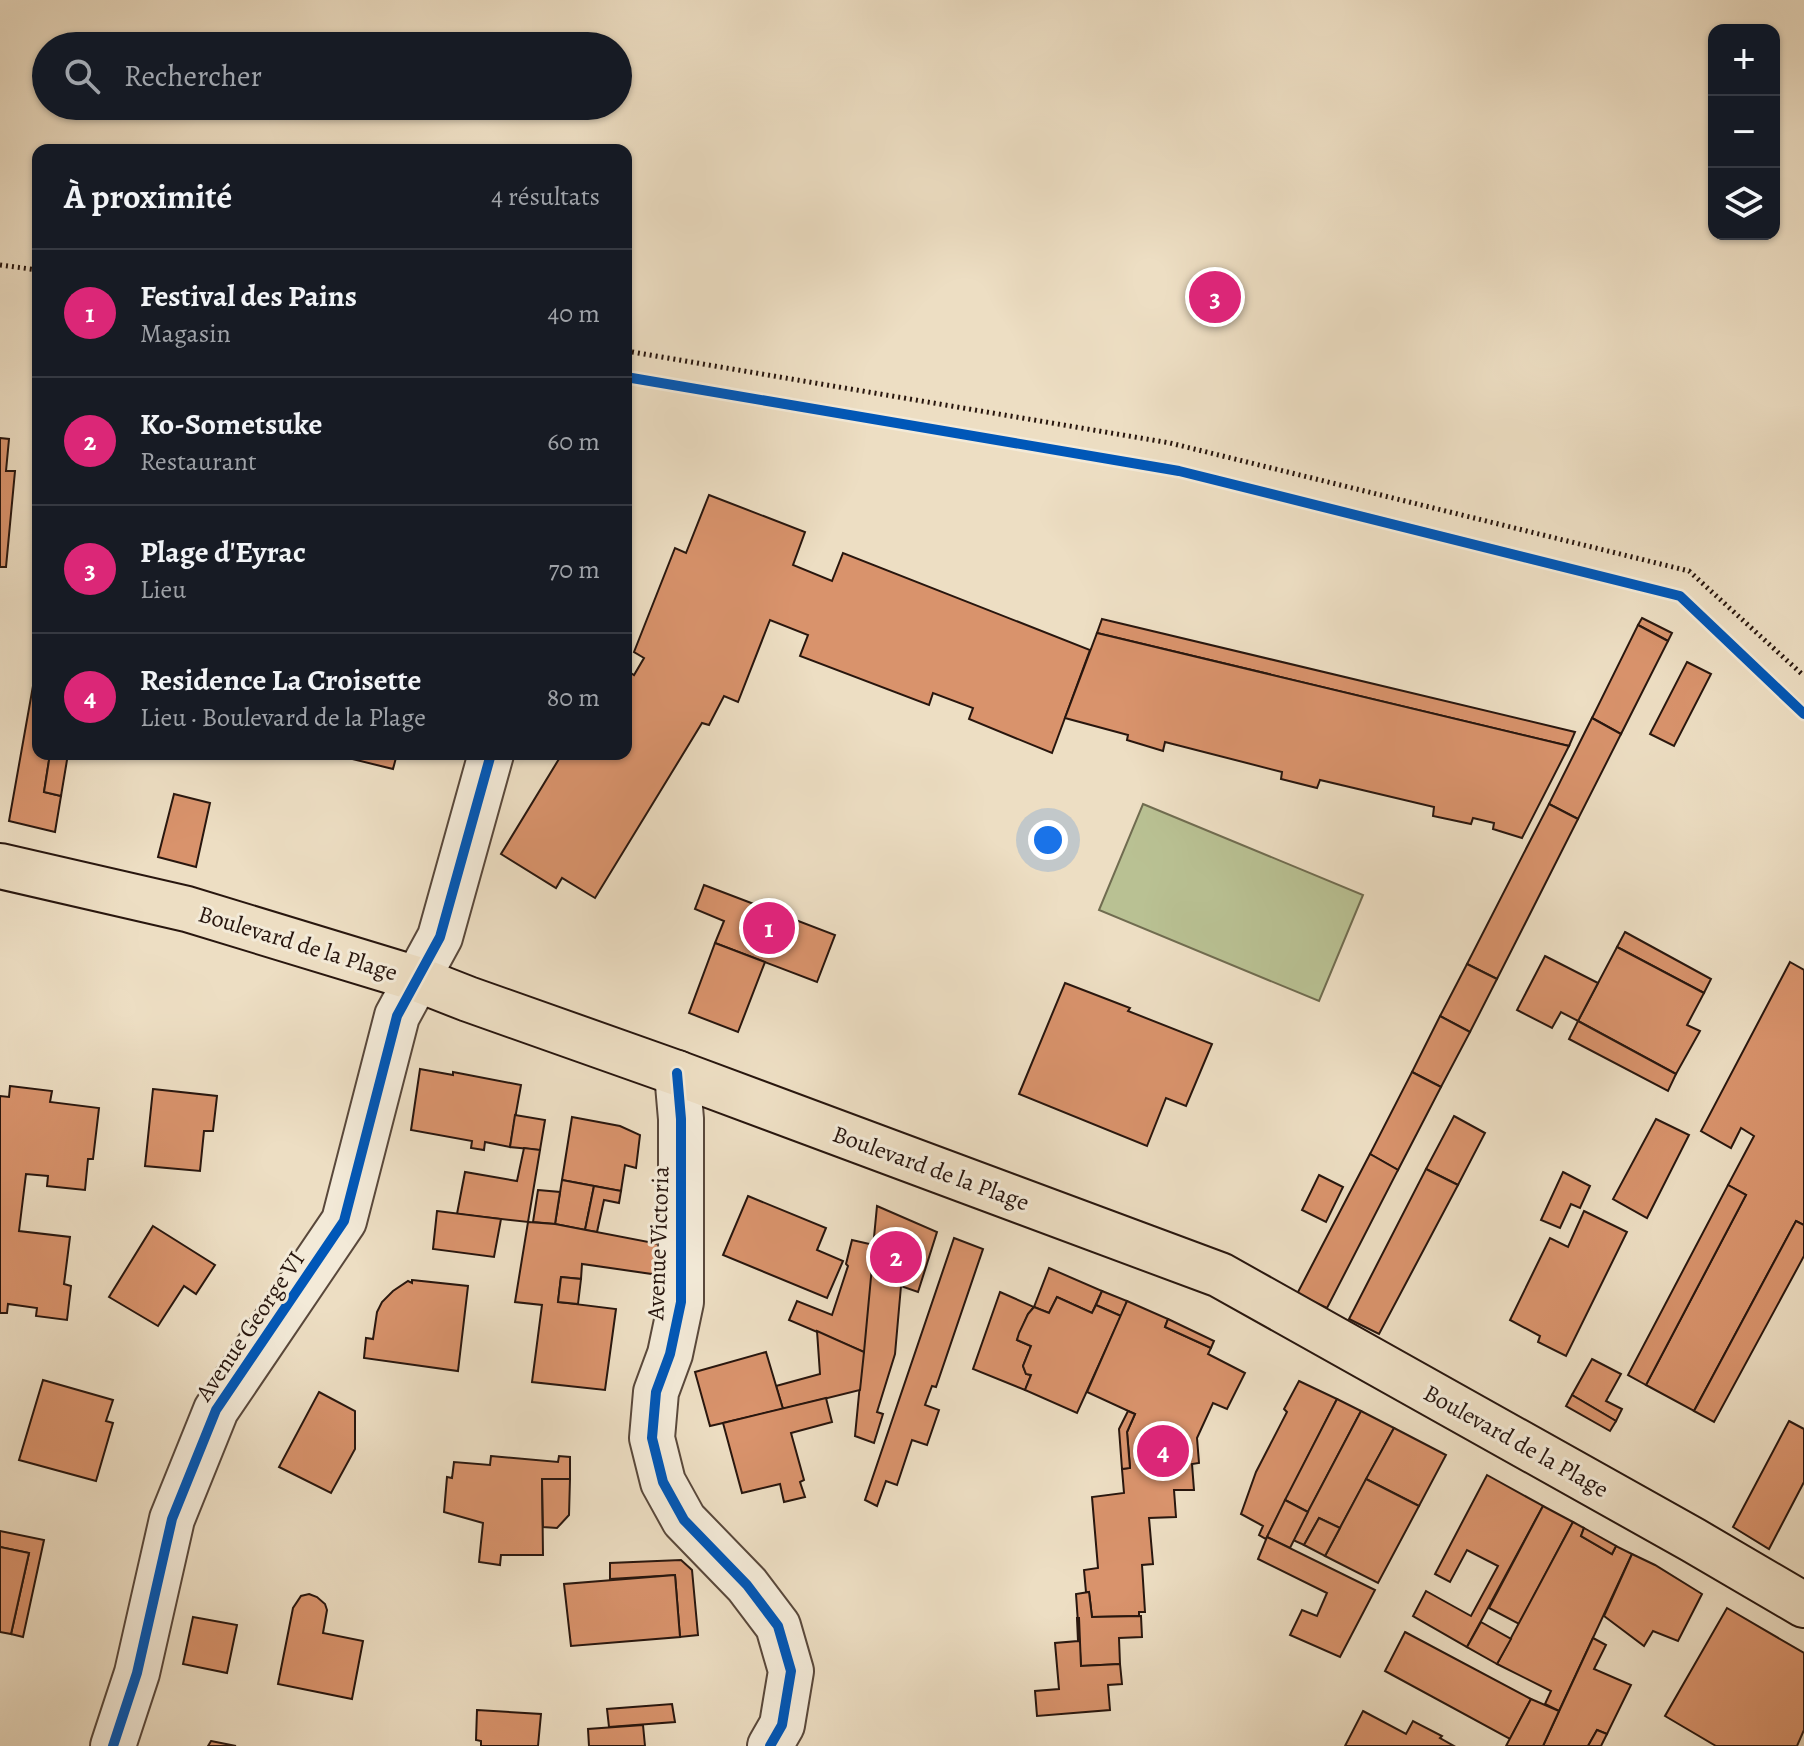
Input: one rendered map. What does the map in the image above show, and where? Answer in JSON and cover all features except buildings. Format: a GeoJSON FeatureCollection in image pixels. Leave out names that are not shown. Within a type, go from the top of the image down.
{"type":"FeatureCollection","features":[{"type":"Feature","properties":{"kind":"main road","name":"Boulevard de la Plage"},"geometry":{"type":"LineString","coordinates":[[0,866],[187,909],[417,979],[1220,1275],[1804,1605]]}},
{"type":"Feature","properties":{"kind":"street","name":"Avenue George VI"},"geometry":{"type":"LineString","coordinates":[[113,1746],[137,1673],[172,1519],[216,1410],[344,1221],[397,1016],[440,937],[489,760]]}},
{"type":"Feature","properties":{"kind":"street","name":"Avenue Victoria"},"geometry":{"type":"LineString","coordinates":[[677,1073],[681,1119],[681,1302],[670,1354],[656,1392],[652,1438],[663,1482],[684,1520],[747,1585],[778,1626],[791,1671],[782,1725],[770,1746]]}},
{"type":"Feature","properties":{"kind":"path"},"geometry":{"type":"LineString","coordinates":[[0,265],[32,269]]}},
{"type":"Feature","properties":{"kind":"path"},"geometry":{"type":"LineString","coordinates":[[632,352],[1170,443],[1689,571],[1804,676]]}},
{"type":"Feature","properties":{"kind":"green space"},"geometry":{"type":"Polygon","coordinates":[[[1143,804],[1363,895],[1319,1001],[1099,910],[1143,804]]]}},
{"type":"Feature","properties":{"kind":"cycle path"},"geometry":{"type":"LineString","coordinates":[[632,378],[1179,471],[1680,596],[1804,714]]}},
{"type":"Feature","properties":{"kind":"cycle path"},"geometry":{"type":"LineString","coordinates":[[113,1746],[137,1673],[172,1519],[216,1410],[344,1221],[397,1016],[440,937],[489,760]]}},
{"type":"Feature","properties":{"kind":"cycle path"},"geometry":{"type":"LineString","coordinates":[[677,1073],[681,1119],[681,1302],[670,1354],[656,1392],[652,1438],[663,1482],[684,1520],[747,1585],[778,1626],[791,1671],[782,1725],[770,1746]]}},
{"type":"Feature","properties":{"kind":"place","name":"Plage d'Eyrac"},"geometry":{"type":"Point","coordinates":[1215,297]}},
{"type":"Feature","properties":{"kind":"place","name":"Festival des Pains"},"geometry":{"type":"Point","coordinates":[769,928]}},
{"type":"Feature","properties":{"kind":"place","name":"Ko-Sometsuke"},"geometry":{"type":"Point","coordinates":[896,1257]}},
{"type":"Feature","properties":{"kind":"place","name":"Residence La Croisette"},"geometry":{"type":"Point","coordinates":[1163,1451]}}]}
